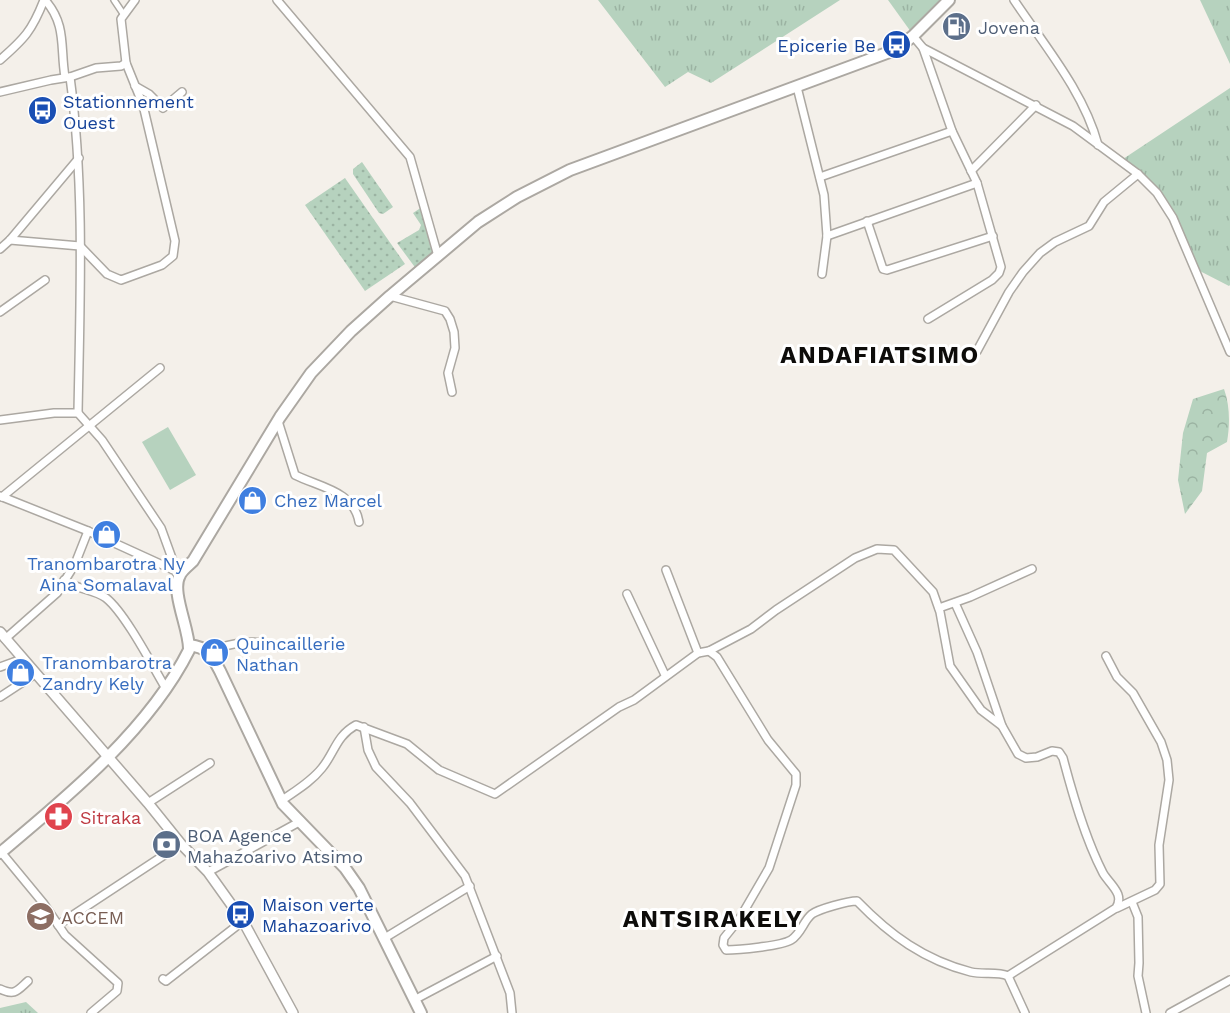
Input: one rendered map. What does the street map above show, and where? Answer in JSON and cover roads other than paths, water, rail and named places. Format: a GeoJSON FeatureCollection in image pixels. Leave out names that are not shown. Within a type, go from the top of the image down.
{"type":"FeatureCollection","features":[{"type":"Feature","properties":{"kind":"main road"},"geometry":{"type":"LineString","coordinates":[[1,853],[64,798],[107,756],[152,706],[183,662],[189,645],[176,587],[180,573],[193,561],[278,421],[311,373],[351,331],[497,208],[570,170],[896,50],[914,36],[949,0]]}},
{"type":"Feature","properties":{"kind":"main road"},"geometry":{"type":"LineString","coordinates":[[189,645],[199,646],[208,651],[220,671],[281,801],[301,820],[359,888],[421,1013]]}},
{"type":"Feature","properties":{"kind":"street"},"geometry":{"type":"LineString","coordinates":[[0,60],[22,41],[35,23],[44,0],[52,8],[63,34],[79,158],[78,413],[89,424],[161,528],[180,573]]}},
{"type":"Feature","properties":{"kind":"street"},"geometry":{"type":"LineString","coordinates":[[114,0],[124,15]]}},
{"type":"Feature","properties":{"kind":"street"},"geometry":{"type":"LineString","coordinates":[[10,240],[80,246],[107,274],[121,280],[162,265],[173,256],[175,241],[143,105],[126,63],[121,19],[135,0]]}},
{"type":"Feature","properties":{"kind":"street"},"geometry":{"type":"LineString","coordinates":[[277,0],[410,157],[438,256]]}},
{"type":"Feature","properties":{"kind":"street"},"geometry":{"type":"LineString","coordinates":[[1014,0],[1073,90],[1088,117],[1098,145]]}},
{"type":"Feature","properties":{"kind":"street"},"geometry":{"type":"LineString","coordinates":[[914,36],[924,48],[952,131],[977,183],[1001,262],[999,273],[992,280],[928,319]]}},
{"type":"Feature","properties":{"kind":"street"},"geometry":{"type":"LineString","coordinates":[[924,48],[1073,126],[1138,174],[1157,193],[1173,218],[1230,352]]}},
{"type":"Feature","properties":{"kind":"street"},"geometry":{"type":"LineString","coordinates":[[0,93],[96,68],[121,66],[126,63]]}},
{"type":"Feature","properties":{"kind":"street"},"geometry":{"type":"LineString","coordinates":[[135,86],[163,108],[182,92]]}},
{"type":"Feature","properties":{"kind":"street"},"geometry":{"type":"LineString","coordinates":[[797,87],[824,195],[826,236],[822,274]]}},
{"type":"Feature","properties":{"kind":"street"},"geometry":{"type":"LineString","coordinates":[[971,171],[1036,105]]}},
{"type":"Feature","properties":{"kind":"street"},"geometry":{"type":"LineString","coordinates":[[820,177],[952,131]]}},
{"type":"Feature","properties":{"kind":"street"},"geometry":{"type":"LineString","coordinates":[[0,249],[79,158]]}},
{"type":"Feature","properties":{"kind":"street"},"geometry":{"type":"LineString","coordinates":[[920,360],[940,354],[969,357],[977,351],[1009,292],[1040,253],[1055,242],[1089,226],[1104,202],[1138,174]]}},
{"type":"Feature","properties":{"kind":"street"},"geometry":{"type":"LineString","coordinates":[[826,236],[977,183]]}},
{"type":"Feature","properties":{"kind":"street"},"geometry":{"type":"LineString","coordinates":[[867,221],[878,260],[886,270],[993,236]]}},
{"type":"Feature","properties":{"kind":"street"},"geometry":{"type":"LineString","coordinates":[[0,312],[45,280]]}},
{"type":"Feature","properties":{"kind":"street"},"geometry":{"type":"LineString","coordinates":[[390,296],[445,311],[454,332],[455,348],[448,373],[452,392]]}},
{"type":"Feature","properties":{"kind":"street"},"geometry":{"type":"LineString","coordinates":[[160,368],[1,497],[88,531],[180,573]]}},
{"type":"Feature","properties":{"kind":"street"},"geometry":{"type":"LineString","coordinates":[[0,420],[78,413]]}},
{"type":"Feature","properties":{"kind":"street"},"geometry":{"type":"LineString","coordinates":[[278,421],[295,475],[339,493],[351,502],[357,512],[359,522]]}},
{"type":"Feature","properties":{"kind":"street"},"geometry":{"type":"LineString","coordinates":[[88,531],[75,564],[57,593],[3,636],[181,844],[208,872],[243,921],[293,1013]]}},
{"type":"Feature","properties":{"kind":"street"},"geometry":{"type":"LineString","coordinates":[[281,801],[322,768],[345,731],[356,725],[408,744],[439,770],[495,794],[619,707],[634,700],[665,675],[698,653],[710,651],[751,629],[855,558],[877,549],[894,550],[933,592],[939,608],[950,666],[981,710],[1002,726]]}},
{"type":"Feature","properties":{"kind":"street"},"geometry":{"type":"LineString","coordinates":[[939,608],[1032,569]]}},
{"type":"Feature","properties":{"kind":"street"},"geometry":{"type":"LineString","coordinates":[[666,570],[698,653]]}},
{"type":"Feature","properties":{"kind":"street"},"geometry":{"type":"LineString","coordinates":[[64,580],[70,585],[104,596],[110,601],[165,687]]}},
{"type":"Feature","properties":{"kind":"street"},"geometry":{"type":"LineString","coordinates":[[627,594],[665,675]]}},
{"type":"Feature","properties":{"kind":"street"},"geometry":{"type":"LineString","coordinates":[[955,603],[976,652],[1002,726],[1018,754],[1026,758],[1037,757],[1052,751],[1059,752],[1064,758],[1103,873],[1119,895],[1120,903],[1116,908]]}},
{"type":"Feature","properties":{"kind":"street"},"geometry":{"type":"LineString","coordinates":[[208,651],[262,641],[278,647]]}},
{"type":"Feature","properties":{"kind":"street"},"geometry":{"type":"LineString","coordinates":[[710,651],[717,657],[768,740],[796,774],[796,784],[769,868],[740,918],[724,938],[723,945],[726,950],[791,940],[803,928],[811,915],[846,902],[857,901],[880,925],[918,952],[972,973],[1003,973],[1008,976],[1025,1013]]}},
{"type":"Feature","properties":{"kind":"street"},"geometry":{"type":"LineString","coordinates":[[1008,976],[1116,908],[1155,891],[1160,884],[1159,845],[1169,780],[1167,760],[1161,741],[1145,713],[1133,693],[1117,676],[1106,656]]}},
{"type":"Feature","properties":{"kind":"street"},"geometry":{"type":"LineString","coordinates":[[0,667],[22,659]]}},
{"type":"Feature","properties":{"kind":"street"},"geometry":{"type":"LineString","coordinates":[[0,697],[35,674]]}},
{"type":"Feature","properties":{"kind":"street"},"geometry":{"type":"LineString","coordinates":[[364,727],[368,750],[376,767],[410,803],[465,876],[510,993],[512,1013]]}},
{"type":"Feature","properties":{"kind":"street"},"geometry":{"type":"LineString","coordinates":[[148,803],[210,763]]}},
{"type":"Feature","properties":{"kind":"street"},"geometry":{"type":"LineString","coordinates":[[208,872],[301,820]]}},
{"type":"Feature","properties":{"kind":"street"},"geometry":{"type":"LineString","coordinates":[[58,925],[181,844]]}},
{"type":"Feature","properties":{"kind":"street"},"geometry":{"type":"LineString","coordinates":[[1,853],[44,904],[71,942],[118,983],[117,992],[91,1013]]}},
{"type":"Feature","properties":{"kind":"street"},"geometry":{"type":"LineString","coordinates":[[383,939],[470,886]]}},
{"type":"Feature","properties":{"kind":"street"},"geometry":{"type":"LineString","coordinates":[[1132,902],[1138,916],[1137,976],[1146,1013]]}},
{"type":"Feature","properties":{"kind":"street"},"geometry":{"type":"LineString","coordinates":[[163,979],[166,981],[243,921]]}},
{"type":"Feature","properties":{"kind":"street"},"geometry":{"type":"LineString","coordinates":[[414,1000],[497,956]]}},
{"type":"Feature","properties":{"kind":"street"},"geometry":{"type":"LineString","coordinates":[[1170,1013],[1230,980]]}},
{"type":"Feature","properties":{"kind":"street"},"geometry":{"type":"LineString","coordinates":[[0,989],[9,994],[28,981]]}},
{"type":"Feature","properties":{"kind":"place","name":"Jovena"},"geometry":{"type":"Point","coordinates":[957,27]}},
{"type":"Feature","properties":{"kind":"place","name":"Epicerie Be"},"geometry":{"type":"Point","coordinates":[897,45]}},
{"type":"Feature","properties":{"kind":"place","name":"Stationnement Ouest"},"geometry":{"type":"Point","coordinates":[42,111]}},
{"type":"Feature","properties":{"kind":"place","name":"Chez Marcel"},"geometry":{"type":"Point","coordinates":[253,500]}},
{"type":"Feature","properties":{"kind":"place","name":"Tranombarotra Ny Aina Somalaval"},"geometry":{"type":"Point","coordinates":[106,534]}},
{"type":"Feature","properties":{"kind":"place","name":"Quincaillerie Nathan"},"geometry":{"type":"Point","coordinates":[215,653]}},
{"type":"Feature","properties":{"kind":"place","name":"Tranombarotra Zandry Kely"},"geometry":{"type":"Point","coordinates":[21,672]}},
{"type":"Feature","properties":{"kind":"place","name":"Sitraka"},"geometry":{"type":"Point","coordinates":[59,817]}},
{"type":"Feature","properties":{"kind":"place","name":"BOA Agence Mahazoarivo Atsimo"},"geometry":{"type":"Point","coordinates":[166,845]}},
{"type":"Feature","properties":{"kind":"place","name":"Maison verte Mahazoarivo"},"geometry":{"type":"Point","coordinates":[241,914]}},
{"type":"Feature","properties":{"kind":"place","name":"ACCEM"},"geometry":{"type":"Point","coordinates":[40,917]}},
{"type":"Feature","properties":{"kind":"district","name":"ANDAFIATSIMO"},"geometry":{"type":"Point","coordinates":[880,355]}},
{"type":"Feature","properties":{"kind":"district","name":"ANTSIRAKELY"},"geometry":{"type":"Point","coordinates":[713,919]}}]}
